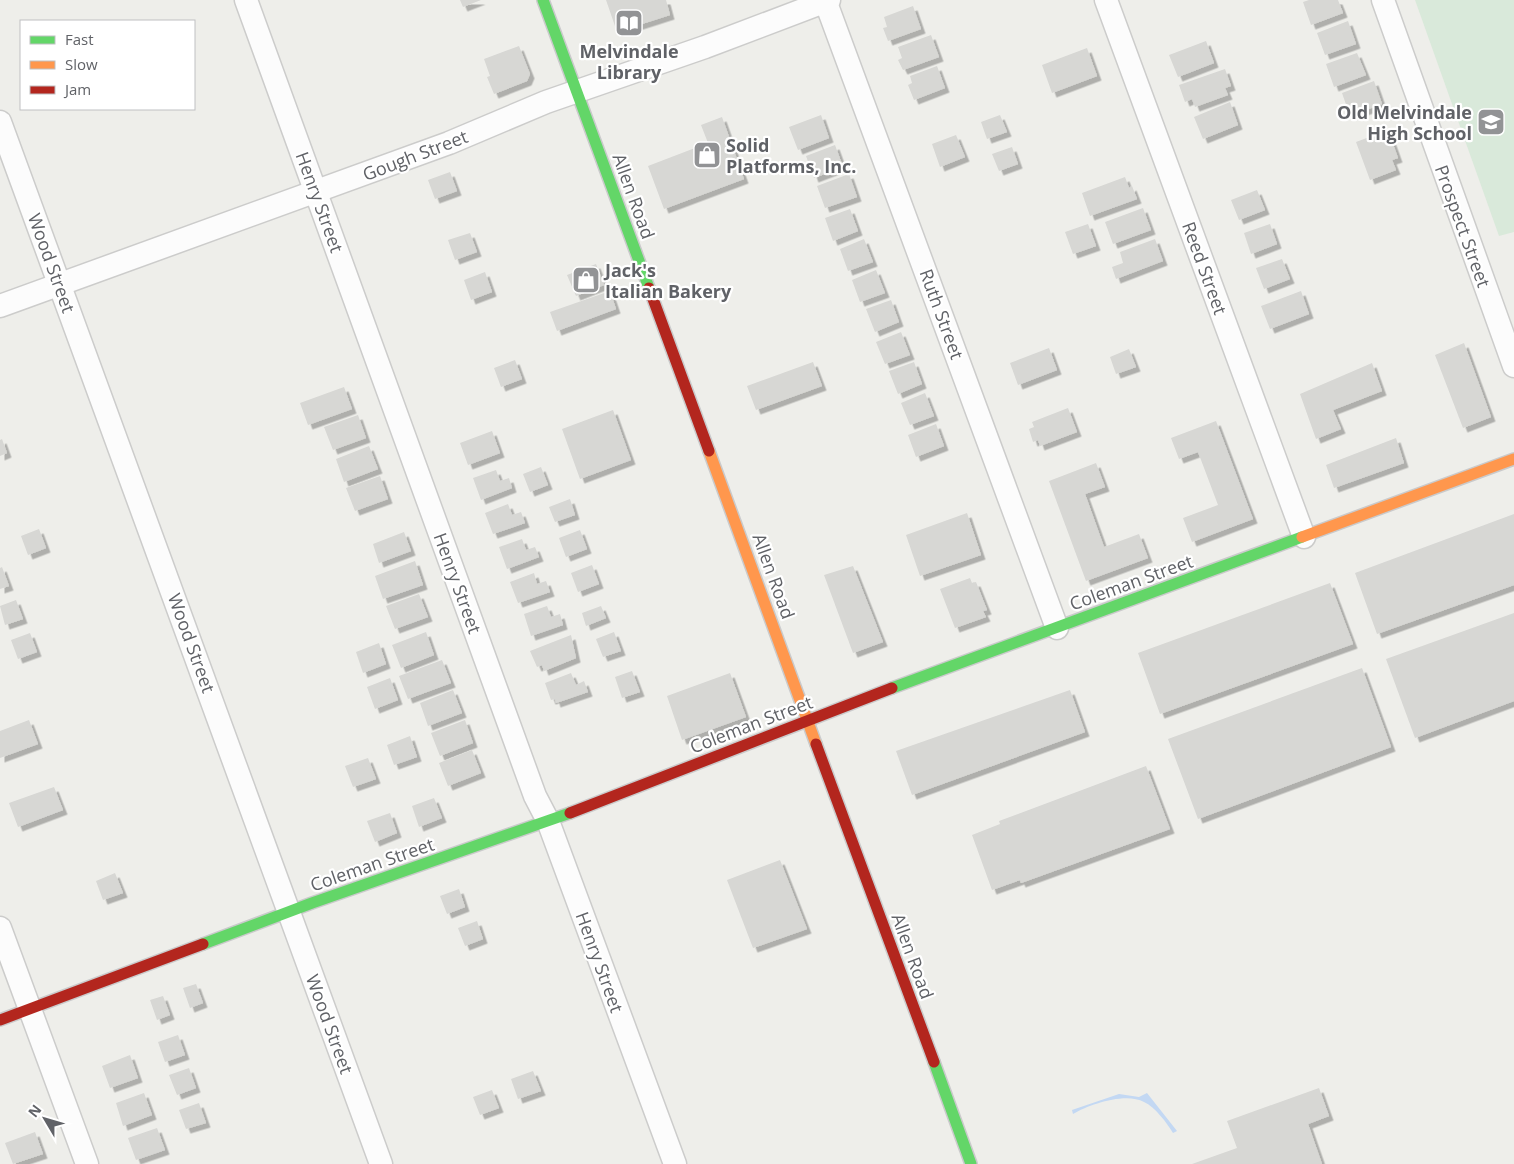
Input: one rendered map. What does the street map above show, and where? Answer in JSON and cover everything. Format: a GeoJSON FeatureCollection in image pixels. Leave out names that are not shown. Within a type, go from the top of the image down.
{"type":"FeatureCollection","features":[{"type":"Feature","properties":{"kind":"street","name":"Henry Street"},"geometry":{"type":"LineString","coordinates":[[246,0],[536,796],[548,820],[675,1164]]}},
{"type":"Feature","properties":{"kind":"street","name":"Allen Road"},"geometry":{"type":"LineString","coordinates":[[543,0],[971,1164]]}},
{"type":"Feature","properties":{"kind":"street","name":"Reed Street"},"geometry":{"type":"LineString","coordinates":[[1106,0],[1304,537]]}},
{"type":"Feature","properties":{"kind":"street","name":"Prospect Street"},"geometry":{"type":"LineString","coordinates":[[1382,0],[1514,366]]}},
{"type":"Feature","properties":{"kind":"street","name":"Gough Street"},"geometry":{"type":"LineString","coordinates":[[0,306],[449,143],[546,102],[826,1]]}},
{"type":"Feature","properties":{"kind":"street","name":"Ruth Street"},"geometry":{"type":"LineString","coordinates":[[826,1],[1058,628]]}},
{"type":"Feature","properties":{"kind":"street","name":"Wood Street"},"geometry":{"type":"LineString","coordinates":[[0,122],[381,1164]]}},
{"type":"Feature","properties":{"kind":"street","name":"Coleman Street"},"geometry":{"type":"LineString","coordinates":[[0,1020],[289,912],[548,820],[809,722],[842,707],[1514,459]]}},
{"type":"Feature","properties":{"kind":"street"},"geometry":{"type":"LineString","coordinates":[[0,928],[87,1164]]}},
{"type":"Feature","properties":{"kind":"green space","name":"Old Melvindale High School"},"geometry":{"type":"Polygon","coordinates":[[[1415,0],[1514,0],[1514,232],[1499,236],[1415,0]]]}},
{"type":"Feature","properties":{"kind":"water"},"geometry":{"type":"Polygon","coordinates":[[[1147,1093],[1177,1131],[1173,1133],[1156,1111],[1144,1102],[1136,1099],[1108,1100],[1073,1114],[1072,1110],[1119,1094],[1139,1097],[1147,1093]]]}},
{"type":"Feature","properties":{"kind":"building"},"geometry":{"type":"Polygon","coordinates":[[[460,0],[481,0],[463,7],[460,0]]]}},
{"type":"Feature","properties":{"kind":"building","name":"Melvindale Library"},"geometry":{"type":"Polygon","coordinates":[[[606,0],[666,0],[670,15],[617,32],[606,0]]]}},
{"type":"Feature","properties":{"kind":"building"},"geometry":{"type":"Polygon","coordinates":[[[1309,0],[1338,0],[1343,13],[1311,25],[1303,2],[1309,0]]]}},
{"type":"Feature","properties":{"kind":"building"},"geometry":{"type":"Polygon","coordinates":[[[913,6],[921,29],[888,41],[883,28],[887,27],[884,17],[913,6]]]}},
{"type":"Feature","properties":{"kind":"building"},"geometry":{"type":"Polygon","coordinates":[[[1348,21],[1356,44],[1325,55],[1317,33],[1348,21]]]}},
{"type":"Feature","properties":{"kind":"building"},"geometry":{"type":"Polygon","coordinates":[[[931,35],[939,57],[903,70],[898,60],[902,58],[898,47],[931,35]]]}},
{"type":"Feature","properties":{"kind":"building"},"geometry":{"type":"Polygon","coordinates":[[[1206,41],[1214,63],[1178,77],[1169,55],[1206,41]]]}},
{"type":"Feature","properties":{"kind":"building"},"geometry":{"type":"Polygon","coordinates":[[[519,46],[530,74],[527,81],[494,94],[487,77],[490,76],[484,59],[519,46]]]}},
{"type":"Feature","properties":{"kind":"building"},"geometry":{"type":"Polygon","coordinates":[[[1087,48],[1097,76],[1052,93],[1042,65],[1087,48]]]}},
{"type":"Feature","properties":{"kind":"building"},"geometry":{"type":"Polygon","coordinates":[[[1357,53],[1366,75],[1334,87],[1326,64],[1357,53]]]}},
{"type":"Feature","properties":{"kind":"building"},"geometry":{"type":"Polygon","coordinates":[[[937,66],[945,88],[914,100],[908,85],[912,83],[910,76],[937,66]]]}},
{"type":"Feature","properties":{"kind":"building"},"geometry":{"type":"Polygon","coordinates":[[[1225,69],[1231,86],[1225,88],[1228,95],[1195,107],[1192,99],[1185,102],[1179,85],[1225,69]]]}},
{"type":"Feature","properties":{"kind":"building"},"geometry":{"type":"Polygon","coordinates":[[[1374,81],[1382,104],[1350,116],[1342,93],[1374,81]]]}},
{"type":"Feature","properties":{"kind":"building"},"geometry":{"type":"Polygon","coordinates":[[[1230,102],[1238,125],[1203,139],[1194,117],[1230,102]]]}},
{"type":"Feature","properties":{"kind":"building"},"geometry":{"type":"Polygon","coordinates":[[[821,115],[829,138],[798,150],[789,127],[821,115]]]}},
{"type":"Feature","properties":{"kind":"building"},"geometry":{"type":"Polygon","coordinates":[[[1000,115],[1007,132],[987,139],[981,122],[1000,115]]]}},
{"type":"Feature","properties":{"kind":"building","name":"Solid Platforms, Inc."},"geometry":{"type":"Polygon","coordinates":[[[722,117],[744,179],[664,209],[648,166],[708,143],[701,125],[722,117]]]}},
{"type":"Feature","properties":{"kind":"building"},"geometry":{"type":"Polygon","coordinates":[[[1388,130],[1398,158],[1392,160],[1396,170],[1370,180],[1356,142],[1388,130]]]}},
{"type":"Feature","properties":{"kind":"building"},"geometry":{"type":"Polygon","coordinates":[[[956,135],[965,157],[940,167],[932,144],[956,135]]]}},
{"type":"Feature","properties":{"kind":"building"},"geometry":{"type":"Polygon","coordinates":[[[835,145],[843,167],[814,178],[806,156],[835,145]]]}},
{"type":"Feature","properties":{"kind":"building"},"geometry":{"type":"Polygon","coordinates":[[[1012,147],[1018,164],[999,171],[992,154],[1012,147]]]}},
{"type":"Feature","properties":{"kind":"building"},"geometry":{"type":"Polygon","coordinates":[[[450,172],[457,191],[435,199],[428,180],[450,172]]]}},
{"type":"Feature","properties":{"kind":"building"},"geometry":{"type":"Polygon","coordinates":[[[849,174],[857,197],[825,208],[817,186],[849,174]]]}},
{"type":"Feature","properties":{"kind":"building"},"geometry":{"type":"Polygon","coordinates":[[[1125,177],[1129,188],[1132,186],[1137,199],[1090,216],[1082,193],[1125,177]]]}},
{"type":"Feature","properties":{"kind":"building"},"geometry":{"type":"Polygon","coordinates":[[[1257,190],[1265,210],[1239,220],[1231,200],[1257,190]]]}},
{"type":"Feature","properties":{"kind":"building"},"geometry":{"type":"Polygon","coordinates":[[[1143,208],[1151,230],[1113,244],[1105,222],[1143,208]]]}},
{"type":"Feature","properties":{"kind":"building"},"geometry":{"type":"Polygon","coordinates":[[[850,209],[858,231],[833,241],[825,218],[850,209]]]}},
{"type":"Feature","properties":{"kind":"building"},"geometry":{"type":"Polygon","coordinates":[[[1088,224],[1096,246],[1073,254],[1065,232],[1088,224]]]}},
{"type":"Feature","properties":{"kind":"building"},"geometry":{"type":"Polygon","coordinates":[[[1270,224],[1277,244],[1251,254],[1244,233],[1270,224]]]}},
{"type":"Feature","properties":{"kind":"building"},"geometry":{"type":"Polygon","coordinates":[[[470,233],[477,252],[455,260],[448,240],[470,233]]]}},
{"type":"Feature","properties":{"kind":"building"},"geometry":{"type":"Polygon","coordinates":[[[864,239],[873,262],[848,271],[840,249],[864,239]]]}},
{"type":"Feature","properties":{"kind":"building"},"geometry":{"type":"Polygon","coordinates":[[[1155,239],[1163,261],[1116,279],[1112,267],[1123,263],[1120,252],[1155,239]]]}},
{"type":"Feature","properties":{"kind":"building"},"geometry":{"type":"Polygon","coordinates":[[[1282,259],[1290,279],[1264,289],[1256,268],[1282,259]]]}},
{"type":"Feature","properties":{"kind":"building","name":"Jack's Italian Bakery"},"geometry":{"type":"Polygon","coordinates":[[[596,264],[604,285],[576,296],[567,275],[596,264]]]}},
{"type":"Feature","properties":{"kind":"building"},"geometry":{"type":"Polygon","coordinates":[[[876,270],[885,293],[860,302],[852,280],[876,270]]]}},
{"type":"Feature","properties":{"kind":"building"},"geometry":{"type":"Polygon","coordinates":[[[485,272],[492,292],[471,300],[464,280],[485,272]]]}},
{"type":"Feature","properties":{"kind":"building"},"geometry":{"type":"Polygon","coordinates":[[[610,291],[616,309],[557,331],[550,312],[610,291]]]}},
{"type":"Feature","properties":{"kind":"building"},"geometry":{"type":"Polygon","coordinates":[[[1301,291],[1309,314],[1270,329],[1261,306],[1301,291]]]}},
{"type":"Feature","properties":{"kind":"building"},"geometry":{"type":"Polygon","coordinates":[[[891,300],[899,322],[875,332],[866,309],[891,300]]]}},
{"type":"Feature","properties":{"kind":"building"},"geometry":{"type":"Polygon","coordinates":[[[901,332],[910,355],[885,364],[876,342],[901,332]]]}},
{"type":"Feature","properties":{"kind":"building"},"geometry":{"type":"Polygon","coordinates":[[[1464,343],[1491,417],[1463,428],[1435,355],[1464,343]]]}},
{"type":"Feature","properties":{"kind":"building"},"geometry":{"type":"Polygon","coordinates":[[[1049,348],[1057,370],[1018,385],[1010,363],[1049,348]]]}},
{"type":"Feature","properties":{"kind":"building"},"geometry":{"type":"Polygon","coordinates":[[[1129,349],[1136,367],[1116,374],[1110,357],[1129,349]]]}},
{"type":"Feature","properties":{"kind":"building"},"geometry":{"type":"Polygon","coordinates":[[[515,360],[522,379],[501,387],[494,368],[515,360]]]}},
{"type":"Feature","properties":{"kind":"building"},"geometry":{"type":"Polygon","coordinates":[[[813,362],[822,386],[756,410],[747,386],[813,362]]]}},
{"type":"Feature","properties":{"kind":"building"},"geometry":{"type":"Polygon","coordinates":[[[914,362],[922,384],[898,394],[889,371],[914,362]]]}},
{"type":"Feature","properties":{"kind":"building"},"geometry":{"type":"Polygon","coordinates":[[[1372,363],[1382,391],[1333,410],[1341,429],[1316,439],[1300,394],[1372,363]]]}},
{"type":"Feature","properties":{"kind":"building"},"geometry":{"type":"Polygon","coordinates":[[[344,387],[352,409],[308,425],[300,403],[344,387]]]}},
{"type":"Feature","properties":{"kind":"building"},"geometry":{"type":"Polygon","coordinates":[[[925,393],[934,416],[910,425],[901,403],[925,393]]]}},
{"type":"Feature","properties":{"kind":"building"},"geometry":{"type":"Polygon","coordinates":[[[1068,408],[1077,432],[1040,446],[1038,440],[1033,442],[1029,429],[1034,427],[1032,422],[1068,408]]]}},
{"type":"Feature","properties":{"kind":"building"},"geometry":{"type":"Polygon","coordinates":[[[613,410],[631,460],[580,479],[562,429],[613,410]]]}},
{"type":"Feature","properties":{"kind":"building"},"geometry":{"type":"Polygon","coordinates":[[[358,415],[366,438],[333,450],[324,427],[358,415]]]}},
{"type":"Feature","properties":{"kind":"building"},"geometry":{"type":"Polygon","coordinates":[[[1216,421],[1253,519],[1192,542],[1183,518],[1218,505],[1198,452],[1179,459],[1171,438],[1216,421]]]}},
{"type":"Feature","properties":{"kind":"building"},"geometry":{"type":"Polygon","coordinates":[[[936,424],[944,446],[916,457],[908,435],[936,424]]]}},
{"type":"Feature","properties":{"kind":"building"},"geometry":{"type":"Polygon","coordinates":[[[492,431],[500,453],[468,465],[460,443],[492,431]]]}},
{"type":"Feature","properties":{"kind":"building"},"geometry":{"type":"Polygon","coordinates":[[[1396,438],[1404,463],[1334,488],[1326,465],[1396,438]]]}},
{"type":"Feature","properties":{"kind":"building"},"geometry":{"type":"Polygon","coordinates":[[[2,439],[7,453],[0,456],[0,440],[2,439]]]}},
{"type":"Feature","properties":{"kind":"building"},"geometry":{"type":"Polygon","coordinates":[[[369,446],[378,469],[344,482],[336,459],[369,446]]]}},
{"type":"Feature","properties":{"kind":"building"},"geometry":{"type":"Polygon","coordinates":[[[1096,463],[1105,487],[1085,494],[1104,547],[1139,534],[1148,558],[1086,581],[1049,481],[1096,463]]]}},
{"type":"Feature","properties":{"kind":"building"},"geometry":{"type":"Polygon","coordinates":[[[541,467],[548,485],[530,492],[523,474],[541,467]]]}},
{"type":"Feature","properties":{"kind":"building"},"geometry":{"type":"Polygon","coordinates":[[[496,470],[500,481],[509,478],[512,488],[481,500],[473,478],[496,470]]]}},
{"type":"Feature","properties":{"kind":"building"},"geometry":{"type":"Polygon","coordinates":[[[380,476],[388,499],[355,511],[346,488],[380,476]]]}},
{"type":"Feature","properties":{"kind":"building"},"geometry":{"type":"Polygon","coordinates":[[[570,499],[575,515],[555,522],[549,507],[570,499]]]}},
{"type":"Feature","properties":{"kind":"building"},"geometry":{"type":"Polygon","coordinates":[[[508,504],[512,515],[521,512],[525,523],[493,534],[485,513],[508,504]]]}},
{"type":"Feature","properties":{"kind":"building"},"geometry":{"type":"Polygon","coordinates":[[[967,513],[981,555],[920,576],[906,535],[967,513]]]}},
{"type":"Feature","properties":{"kind":"building"},"geometry":{"type":"Polygon","coordinates":[[[1514,514],[1514,585],[1377,634],[1355,573],[1514,514]]]}},
{"type":"Feature","properties":{"kind":"building"},"geometry":{"type":"Polygon","coordinates":[[[39,529],[46,548],[28,555],[21,536],[39,529]]]}},
{"type":"Feature","properties":{"kind":"building"},"geometry":{"type":"Polygon","coordinates":[[[580,530],[587,549],[566,557],[559,538],[580,530]]]}},
{"type":"Feature","properties":{"kind":"building"},"geometry":{"type":"Polygon","coordinates":[[[404,532],[411,551],[379,563],[373,544],[404,532]]]}},
{"type":"Feature","properties":{"kind":"building"},"geometry":{"type":"Polygon","coordinates":[[[522,539],[526,550],[535,547],[539,557],[507,569],[499,547],[522,539]]]}},
{"type":"Feature","properties":{"kind":"building"},"geometry":{"type":"Polygon","coordinates":[[[415,561],[423,585],[383,599],[375,576],[415,561]]]}},
{"type":"Feature","properties":{"kind":"building"},"geometry":{"type":"Polygon","coordinates":[[[592,565],[599,584],[578,592],[571,573],[592,565]]]}},
{"type":"Feature","properties":{"kind":"building"},"geometry":{"type":"Polygon","coordinates":[[[853,566],[883,642],[853,653],[824,575],[853,566]]]}},
{"type":"Feature","properties":{"kind":"building"},"geometry":{"type":"Polygon","coordinates":[[[2,567],[9,586],[0,589],[0,568],[2,567]]]}},
{"type":"Feature","properties":{"kind":"building"},"geometry":{"type":"Polygon","coordinates":[[[534,573],[537,584],[546,581],[550,592],[518,603],[510,582],[534,573]]]}},
{"type":"Feature","properties":{"kind":"building"},"geometry":{"type":"Polygon","coordinates":[[[970,578],[972,583],[976,582],[987,610],[983,611],[986,617],[955,628],[940,589],[970,578]]]}},
{"type":"Feature","properties":{"kind":"building"},"geometry":{"type":"Polygon","coordinates":[[[1330,583],[1353,644],[1160,714],[1138,653],[1330,583]]]}},
{"type":"Feature","properties":{"kind":"building"},"geometry":{"type":"Polygon","coordinates":[[[419,594],[428,617],[395,629],[386,606],[419,594]]]}},
{"type":"Feature","properties":{"kind":"building"},"geometry":{"type":"Polygon","coordinates":[[[16,600],[23,619],[5,625],[0,606],[16,600]]]}},
{"type":"Feature","properties":{"kind":"building"},"geometry":{"type":"Polygon","coordinates":[[[547,606],[551,617],[560,614],[563,625],[531,636],[524,614],[547,606]]]}},
{"type":"Feature","properties":{"kind":"building"},"geometry":{"type":"Polygon","coordinates":[[[601,606],[606,618],[586,626],[582,613],[601,606]]]}},
{"type":"Feature","properties":{"kind":"building"},"geometry":{"type":"Polygon","coordinates":[[[1514,613],[1514,701],[1415,738],[1386,659],[1514,613]]]}},
{"type":"Feature","properties":{"kind":"building"},"geometry":{"type":"Polygon","coordinates":[[[426,632],[434,655],[401,668],[392,645],[426,632]]]}},
{"type":"Feature","properties":{"kind":"building"},"geometry":{"type":"Polygon","coordinates":[[[614,632],[621,651],[603,657],[596,639],[614,632]]]}},
{"type":"Feature","properties":{"kind":"building"},"geometry":{"type":"Polygon","coordinates":[[[30,633],[37,652],[18,659],[11,640],[30,633]]]}},
{"type":"Feature","properties":{"kind":"building"},"geometry":{"type":"Polygon","coordinates":[[[571,635],[576,658],[544,671],[542,665],[537,667],[530,651],[571,635]]]}},
{"type":"Feature","properties":{"kind":"building"},"geometry":{"type":"Polygon","coordinates":[[[379,643],[386,664],[363,673],[356,652],[379,643]]]}},
{"type":"Feature","properties":{"kind":"building"},"geometry":{"type":"Polygon","coordinates":[[[442,660],[451,683],[408,699],[399,676],[442,660]]]}},
{"type":"Feature","properties":{"kind":"building"},"geometry":{"type":"Polygon","coordinates":[[[1362,668],[1391,747],[1198,819],[1168,739],[1362,668]]]}},
{"type":"Feature","properties":{"kind":"building"},"geometry":{"type":"Polygon","coordinates":[[[632,671],[640,692],[622,698],[615,677],[632,671]]]}},
{"type":"Feature","properties":{"kind":"building"},"geometry":{"type":"Polygon","coordinates":[[[571,673],[576,685],[584,681],[588,692],[556,703],[555,699],[551,700],[545,683],[571,673]]]}},
{"type":"Feature","properties":{"kind":"building"},"geometry":{"type":"Polygon","coordinates":[[[730,673],[746,717],[682,740],[667,696],[730,673]]]}},
{"type":"Feature","properties":{"kind":"building"},"geometry":{"type":"Polygon","coordinates":[[[390,678],[398,700],[375,709],[367,687],[390,678]]]}},
{"type":"Feature","properties":{"kind":"building"},"geometry":{"type":"Polygon","coordinates":[[[453,690],[462,713],[428,726],[420,703],[453,690]]]}},
{"type":"Feature","properties":{"kind":"building"},"geometry":{"type":"Polygon","coordinates":[[[1070,690],[1085,732],[912,795],[896,751],[1070,690]]]}},
{"type":"Feature","properties":{"kind":"building"},"geometry":{"type":"Polygon","coordinates":[[[29,720],[38,744],[0,758],[0,731],[29,720]]]}},
{"type":"Feature","properties":{"kind":"building"},"geometry":{"type":"Polygon","coordinates":[[[465,720],[473,743],[440,756],[431,733],[465,720]]]}},
{"type":"Feature","properties":{"kind":"building"},"geometry":{"type":"Polygon","coordinates":[[[410,736],[417,757],[394,765],[387,745],[410,736]]]}},
{"type":"Feature","properties":{"kind":"building"},"geometry":{"type":"Polygon","coordinates":[[[472,750],[481,773],[448,786],[439,763],[472,750]]]}},
{"type":"Feature","properties":{"kind":"building"},"geometry":{"type":"Polygon","coordinates":[[[368,758],[376,779],[353,787],[345,766],[368,758]]]}},
{"type":"Feature","properties":{"kind":"building"},"geometry":{"type":"Polygon","coordinates":[[[1146,766],[1170,829],[1021,883],[1020,880],[992,890],[972,835],[1000,824],[999,821],[1146,766]]]}},
{"type":"Feature","properties":{"kind":"building"},"geometry":{"type":"Polygon","coordinates":[[[54,787],[63,810],[18,827],[9,803],[54,787]]]}},
{"type":"Feature","properties":{"kind":"building"},"geometry":{"type":"Polygon","coordinates":[[[434,798],[442,818],[419,827],[412,806],[434,798]]]}},
{"type":"Feature","properties":{"kind":"building"},"geometry":{"type":"Polygon","coordinates":[[[390,813],[397,833],[375,842],[367,821],[390,813]]]}},
{"type":"Feature","properties":{"kind":"building"},"geometry":{"type":"Polygon","coordinates":[[[780,860],[807,929],[753,948],[727,880],[780,860]]]}},
{"type":"Feature","properties":{"kind":"building"},"geometry":{"type":"Polygon","coordinates":[[[115,873],[123,893],[103,900],[96,881],[115,873]]]}},
{"type":"Feature","properties":{"kind":"building"},"geometry":{"type":"Polygon","coordinates":[[[459,889],[465,907],[447,914],[440,896],[459,889]]]}},
{"type":"Feature","properties":{"kind":"building"},"geometry":{"type":"Polygon","coordinates":[[[477,921],[483,939],[465,946],[458,928],[477,921]]]}},
{"type":"Feature","properties":{"kind":"building"},"geometry":{"type":"Polygon","coordinates":[[[196,984],[203,1003],[190,1008],[183,988],[196,984]]]}},
{"type":"Feature","properties":{"kind":"building"},"geometry":{"type":"Polygon","coordinates":[[[163,996],[170,1015],[157,1020],[150,1000],[163,996]]]}},
{"type":"Feature","properties":{"kind":"building"},"geometry":{"type":"Polygon","coordinates":[[[178,1035],[185,1055],[165,1062],[158,1042],[178,1035]]]}},
{"type":"Feature","properties":{"kind":"building"},"geometry":{"type":"Polygon","coordinates":[[[130,1055],[138,1078],[110,1088],[102,1066],[130,1055]]]}},
{"type":"Feature","properties":{"kind":"building"},"geometry":{"type":"Polygon","coordinates":[[[189,1068],[196,1088],[177,1095],[169,1075],[189,1068]]]}},
{"type":"Feature","properties":{"kind":"building"},"geometry":{"type":"Polygon","coordinates":[[[533,1071],[541,1091],[518,1099],[511,1079],[533,1071]]]}},
{"type":"Feature","properties":{"kind":"building"},"geometry":{"type":"Polygon","coordinates":[[[1319,1088],[1329,1116],[1308,1124],[1322,1164],[1192,1164],[1237,1148],[1227,1121],[1319,1088]]]}},
{"type":"Feature","properties":{"kind":"building"},"geometry":{"type":"Polygon","coordinates":[[[492,1090],[499,1108],[480,1115],[473,1097],[492,1090]]]}},
{"type":"Feature","properties":{"kind":"building"},"geometry":{"type":"Polygon","coordinates":[[[144,1093],[152,1115],[123,1126],[116,1103],[144,1093]]]}},
{"type":"Feature","properties":{"kind":"building"},"geometry":{"type":"Polygon","coordinates":[[[199,1103],[206,1123],[186,1129],[179,1110],[199,1103]]]}},
{"type":"Feature","properties":{"kind":"building"},"geometry":{"type":"Polygon","coordinates":[[[157,1128],[165,1150],[136,1160],[128,1138],[157,1128]]]}},
{"type":"Feature","properties":{"kind":"building"},"geometry":{"type":"Polygon","coordinates":[[[35,1132],[43,1154],[13,1164],[5,1143],[35,1132]]]}},
{"type":"Feature","properties":{"kind":"traffic: fast"},"geometry":{"type":"LineString","coordinates":[[543,0],[649,288]]}},
{"type":"Feature","properties":{"kind":"traffic: fast"},"geometry":{"type":"LineString","coordinates":[[892,688],[1302,537]]}},
{"type":"Feature","properties":{"kind":"traffic: fast"},"geometry":{"type":"LineString","coordinates":[[203,944],[312,903],[570,813]]}},
{"type":"Feature","properties":{"kind":"traffic: fast"},"geometry":{"type":"LineString","coordinates":[[934,1062],[971,1164]]}},
{"type":"Feature","properties":{"kind":"traffic: slow"},"geometry":{"type":"LineString","coordinates":[[709,451],[816,744]]}},
{"type":"Feature","properties":{"kind":"traffic: slow"},"geometry":{"type":"LineString","coordinates":[[1302,537],[1514,459]]}},
{"type":"Feature","properties":{"kind":"traffic: jam"},"geometry":{"type":"LineString","coordinates":[[649,288],[709,451]]}},
{"type":"Feature","properties":{"kind":"traffic: jam"},"geometry":{"type":"LineString","coordinates":[[570,813],[892,688]]}},
{"type":"Feature","properties":{"kind":"traffic: jam"},"geometry":{"type":"LineString","coordinates":[[816,744],[934,1062]]}},
{"type":"Feature","properties":{"kind":"traffic: jam"},"geometry":{"type":"LineString","coordinates":[[0,1020],[203,944]]}},
{"type":"Feature","properties":{"kind":"place","name":"Melvindale Library"},"geometry":{"type":"Point","coordinates":[629,23]}},
{"type":"Feature","properties":{"kind":"place","name":"Old Melvindale High School"},"geometry":{"type":"Point","coordinates":[1491,122]}},
{"type":"Feature","properties":{"kind":"place","name":"Solid Platforms, Inc."},"geometry":{"type":"Point","coordinates":[707,155]}},
{"type":"Feature","properties":{"kind":"place","name":"Jack's Italian Bakery"},"geometry":{"type":"Point","coordinates":[586,280]}}]}
